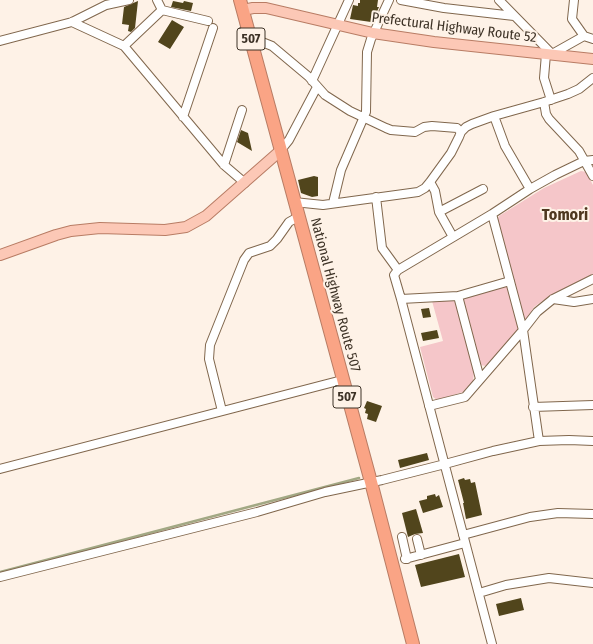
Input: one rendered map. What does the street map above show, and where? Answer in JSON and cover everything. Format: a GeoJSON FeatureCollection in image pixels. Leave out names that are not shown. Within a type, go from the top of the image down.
{"type":"FeatureCollection","features":[{"type":"Feature","properties":{"kind":"highway","name":"National Highway Route 507"},"geometry":{"type":"LineString","coordinates":[[241,5],[413,644]]}},
{"type":"Feature","properties":{"kind":"main road","name":"Prefectural Highway Route 52"},"geometry":{"type":"LineString","coordinates":[[241,5],[253,8],[266,8],[373,33],[434,42],[593,59]]}},
{"type":"Feature","properties":{"kind":"main road"},"geometry":{"type":"LineString","coordinates":[[0,255],[71,231],[111,228],[165,230],[186,226],[206,216],[280,151]]}},
{"type":"Feature","properties":{"kind":"street"},"geometry":{"type":"LineString","coordinates":[[0,41],[72,22],[106,5],[129,0]]}},
{"type":"Feature","properties":{"kind":"street"},"geometry":{"type":"LineString","coordinates":[[157,0],[162,10],[211,24],[183,117]]}},
{"type":"Feature","properties":{"kind":"street"},"geometry":{"type":"LineString","coordinates":[[280,151],[301,118],[349,0]]}},
{"type":"Feature","properties":{"kind":"street"},"geometry":{"type":"LineString","coordinates":[[333,203],[341,170],[364,118],[366,103],[367,52],[373,33],[389,0]]}},
{"type":"Feature","properties":{"kind":"street"},"geometry":{"type":"LineString","coordinates":[[401,0],[444,8],[514,16]]}},
{"type":"Feature","properties":{"kind":"street"},"geometry":{"type":"LineString","coordinates":[[499,0],[549,54]]}},
{"type":"Feature","properties":{"kind":"street"},"geometry":{"type":"LineString","coordinates":[[574,0],[572,19],[584,36],[593,39]]}},
{"type":"Feature","properties":{"kind":"street"},"geometry":{"type":"LineString","coordinates":[[124,46],[162,10]]}},
{"type":"Feature","properties":{"kind":"street"},"geometry":{"type":"LineString","coordinates":[[72,22],[124,46],[224,165],[245,183]]}},
{"type":"Feature","properties":{"kind":"street"},"geometry":{"type":"LineString","coordinates":[[549,54],[584,36]]}},
{"type":"Feature","properties":{"kind":"street"},"geometry":{"type":"LineString","coordinates":[[251,41],[262,42],[280,51],[325,95],[364,118],[391,130],[415,132],[424,127],[432,126],[457,128],[461,132]]}},
{"type":"Feature","properties":{"kind":"street"},"geometry":{"type":"LineString","coordinates":[[549,54],[544,78],[548,101],[546,114],[579,151],[593,176]]}},
{"type":"Feature","properties":{"kind":"street"},"geometry":{"type":"LineString","coordinates":[[294,202],[316,205],[418,192],[425,188],[451,153],[461,132],[472,124],[573,92],[593,78]]}},
{"type":"Feature","properties":{"kind":"street"},"geometry":{"type":"LineString","coordinates":[[224,165],[242,110]]}},
{"type":"Feature","properties":{"kind":"street"},"geometry":{"type":"LineString","coordinates":[[494,116],[504,146],[530,188]]}},
{"type":"Feature","properties":{"kind":"street"},"geometry":{"type":"LineString","coordinates":[[492,644],[394,275],[398,270],[492,214],[530,188],[584,161],[593,160]]}},
{"type":"Feature","properties":{"kind":"street"},"geometry":{"type":"LineString","coordinates":[[430,182],[435,191],[439,212],[454,237]]}},
{"type":"Feature","properties":{"kind":"street"},"geometry":{"type":"LineString","coordinates":[[439,212],[483,189]]}},
{"type":"Feature","properties":{"kind":"street"},"geometry":{"type":"LineString","coordinates":[[376,198],[382,248],[398,270]]}},
{"type":"Feature","properties":{"kind":"street"},"geometry":{"type":"LineString","coordinates":[[492,214],[523,330],[539,441]]}},
{"type":"Feature","properties":{"kind":"street"},"geometry":{"type":"LineString","coordinates":[[222,411],[208,359],[210,345],[244,260],[249,253],[270,246],[289,222],[298,217]]}},
{"type":"Feature","properties":{"kind":"street"},"geometry":{"type":"LineString","coordinates":[[429,406],[465,397],[537,312],[553,299],[593,279]]}},
{"type":"Feature","properties":{"kind":"street"},"geometry":{"type":"LineString","coordinates":[[401,299],[458,296],[510,281]]}},
{"type":"Feature","properties":{"kind":"street"},"geometry":{"type":"LineString","coordinates":[[458,296],[480,379]]}},
{"type":"Feature","properties":{"kind":"street"},"geometry":{"type":"LineString","coordinates":[[553,299],[574,302],[593,299]]}},
{"type":"Feature","properties":{"kind":"street"},"geometry":{"type":"LineString","coordinates":[[0,469],[342,380]]}},
{"type":"Feature","properties":{"kind":"street"},"geometry":{"type":"LineString","coordinates":[[533,407],[593,405]]}},
{"type":"Feature","properties":{"kind":"street"},"geometry":{"type":"LineString","coordinates":[[0,577],[258,512],[325,492],[382,480],[493,451],[539,441],[569,440],[593,442]]}},
{"type":"Feature","properties":{"kind":"street"},"geometry":{"type":"LineString","coordinates":[[463,535],[530,517],[558,514],[593,514]]}},
{"type":"Feature","properties":{"kind":"street"},"geometry":{"type":"LineString","coordinates":[[402,537],[406,559],[465,543]]}},
{"type":"Feature","properties":{"kind":"street"},"geometry":{"type":"LineString","coordinates":[[417,539],[421,555]]}},
{"type":"Feature","properties":{"kind":"street"},"geometry":{"type":"LineString","coordinates":[[479,593],[506,585],[549,578],[593,583]]}},
{"type":"Feature","properties":{"kind":"shaded area"},"geometry":{"type":"Polygon","coordinates":[[[581,171],[586,172],[593,185],[593,274],[551,295],[534,307],[525,321],[497,220],[499,216],[544,188],[581,171]]]}},
{"type":"Feature","properties":{"kind":"shaded area"},"geometry":{"type":"Polygon","coordinates":[[[505,286],[508,287],[518,324],[518,330],[486,366],[480,365],[463,300],[464,297],[505,286]]]}},
{"type":"Feature","properties":{"kind":"shaded area"},"geometry":{"type":"Polygon","coordinates":[[[453,300],[456,303],[474,372],[473,381],[463,392],[437,400],[433,397],[420,347],[443,341],[432,301],[453,300]]]}},
{"type":"Feature","properties":{"kind":"building"},"geometry":{"type":"Polygon","coordinates":[[[360,0],[378,0],[377,7],[379,7],[376,14],[372,13],[371,22],[350,19],[353,5],[358,6],[360,0]]]}},
{"type":"Feature","properties":{"kind":"building"},"geometry":{"type":"Polygon","coordinates":[[[138,1],[135,28],[131,32],[128,31],[129,25],[122,24],[124,7],[138,1]]]}},
{"type":"Feature","properties":{"kind":"building"},"geometry":{"type":"Polygon","coordinates":[[[173,1],[193,3],[191,11],[171,7],[173,1]]]}},
{"type":"Feature","properties":{"kind":"building"},"geometry":{"type":"Polygon","coordinates":[[[172,20],[184,27],[170,49],[158,42],[172,20]]]}},
{"type":"Feature","properties":{"kind":"building"},"geometry":{"type":"Polygon","coordinates":[[[241,130],[248,133],[252,151],[237,142],[241,130]]]}},
{"type":"Feature","properties":{"kind":"building"},"geometry":{"type":"Polygon","coordinates":[[[314,176],[318,177],[318,196],[312,197],[301,193],[298,180],[314,176]]]}},
{"type":"Feature","properties":{"kind":"building"},"geometry":{"type":"Polygon","coordinates":[[[429,308],[431,317],[423,318],[421,309],[429,308]]]}},
{"type":"Feature","properties":{"kind":"building"},"geometry":{"type":"Polygon","coordinates":[[[437,330],[439,338],[423,341],[421,333],[437,330]]]}},
{"type":"Feature","properties":{"kind":"building"},"geometry":{"type":"Polygon","coordinates":[[[367,401],[382,406],[376,422],[367,419],[368,414],[365,413],[366,409],[364,408],[367,401]]]}},
{"type":"Feature","properties":{"kind":"building"},"geometry":{"type":"Polygon","coordinates":[[[427,453],[429,460],[400,468],[398,460],[427,453]]]}},
{"type":"Feature","properties":{"kind":"building"},"geometry":{"type":"Polygon","coordinates":[[[464,478],[465,480],[470,479],[471,483],[475,482],[482,515],[466,519],[464,503],[458,480],[464,478]]]}},
{"type":"Feature","properties":{"kind":"building"},"geometry":{"type":"Polygon","coordinates":[[[435,494],[436,497],[439,495],[443,507],[423,513],[419,501],[427,499],[427,496],[435,494]]]}},
{"type":"Feature","properties":{"kind":"building"},"geometry":{"type":"Polygon","coordinates":[[[416,509],[423,533],[408,537],[402,513],[416,509]]]}},
{"type":"Feature","properties":{"kind":"building"},"geometry":{"type":"Polygon","coordinates":[[[459,554],[465,577],[421,587],[415,565],[459,554]]]}},
{"type":"Feature","properties":{"kind":"building"},"geometry":{"type":"Polygon","coordinates":[[[521,598],[524,610],[499,616],[496,604],[521,598]]]}},
{"type":"Feature","properties":{"kind":"waterway"},"geometry":{"type":"LineString","coordinates":[[0,572],[359,478]]}},
{"type":"Feature","properties":{"kind":"district","name":"Tomori"},"geometry":{"type":"Point","coordinates":[565,216]}}]}
